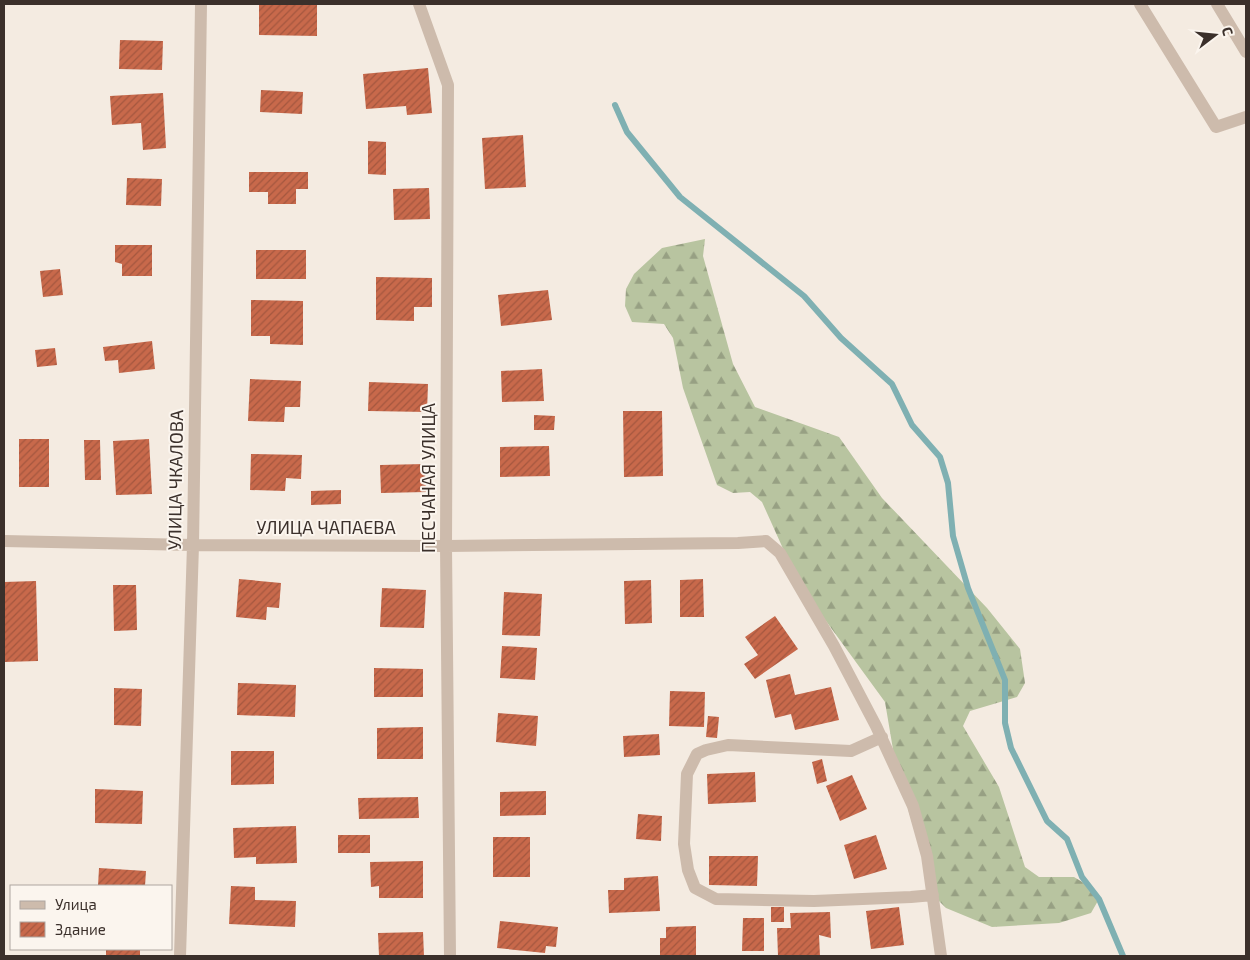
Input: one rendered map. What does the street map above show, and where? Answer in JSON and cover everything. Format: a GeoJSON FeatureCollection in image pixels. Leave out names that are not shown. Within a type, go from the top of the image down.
{"type":"FeatureCollection","features":[{"type":"Feature","properties":{"kind":"street","name":"УЛИЦА ЧКАЛОВА"},"geometry":{"type":"LineString","coordinates":[[180,956],[193,545],[201,4]]}},
{"type":"Feature","properties":{"kind":"street","name":"ПЕСЧАНАЯ УЛИЦА"},"geometry":{"type":"LineString","coordinates":[[419,4],[448,85],[446,546],[450,956]]}},
{"type":"Feature","properties":{"kind":"street"},"geometry":{"type":"LineString","coordinates":[[1140,4],[1216,127],[1246,117]]}},
{"type":"Feature","properties":{"kind":"street"},"geometry":{"type":"LineString","coordinates":[[1217,4],[1246,52]]}},
{"type":"Feature","properties":{"kind":"street","name":"УЛИЦА ЧАПАЕВА"},"geometry":{"type":"LineString","coordinates":[[4,541],[193,545],[446,546],[738,543],[766,541],[780,553],[834,646],[882,737],[913,806],[927,856],[941,956]]}},
{"type":"Feature","properties":{"kind":"street"},"geometry":{"type":"LineString","coordinates":[[882,737],[851,751],[728,745],[697,754],[687,774],[684,844],[688,870],[695,888],[716,899],[814,901],[911,898],[933,895]]}},
{"type":"Feature","properties":{"kind":"green space"},"geometry":{"type":"Polygon","coordinates":[[[705,239],[703,256],[733,364],[755,407],[839,437],[882,498],[987,608],[1020,649],[1025,683],[1017,697],[970,711],[963,726],[999,787],[1025,867],[1039,877],[1074,877],[1089,886],[1099,899],[1091,913],[1059,923],[992,927],[946,908],[935,897],[897,773],[885,702],[799,584],[762,502],[750,492],[733,493],[717,485],[683,388],[673,338],[664,324],[632,322],[625,306],[626,289],[634,274],[662,248],[705,239]]]}},
{"type":"Feature","properties":{"kind":"building"},"geometry":{"type":"Polygon","coordinates":[[[259,4],[317,4],[317,36],[259,35],[259,4]]]}},
{"type":"Feature","properties":{"kind":"building"},"geometry":{"type":"Polygon","coordinates":[[[120,40],[163,41],[162,70],[119,69],[120,40]]]}},
{"type":"Feature","properties":{"kind":"building"},"geometry":{"type":"Polygon","coordinates":[[[428,68],[432,113],[407,115],[406,106],[366,109],[363,74],[428,68]]]}},
{"type":"Feature","properties":{"kind":"building"},"geometry":{"type":"Polygon","coordinates":[[[261,90],[303,92],[302,114],[260,112],[261,90]]]}},
{"type":"Feature","properties":{"kind":"building"},"geometry":{"type":"Polygon","coordinates":[[[163,93],[166,148],[143,150],[141,123],[112,125],[110,96],[163,93]]]}},
{"type":"Feature","properties":{"kind":"building"},"geometry":{"type":"Polygon","coordinates":[[[523,135],[526,187],[485,189],[482,138],[523,135]]]}},
{"type":"Feature","properties":{"kind":"building"},"geometry":{"type":"Polygon","coordinates":[[[368,141],[386,142],[386,175],[368,174],[368,141]]]}},
{"type":"Feature","properties":{"kind":"building"},"geometry":{"type":"Polygon","coordinates":[[[249,172],[308,172],[308,189],[296,189],[296,204],[268,204],[268,192],[249,192],[249,172]]]}},
{"type":"Feature","properties":{"kind":"building"},"geometry":{"type":"Polygon","coordinates":[[[127,178],[162,179],[161,206],[126,205],[127,178]]]}},
{"type":"Feature","properties":{"kind":"building"},"geometry":{"type":"Polygon","coordinates":[[[429,188],[430,219],[394,220],[393,189],[429,188]]]}},
{"type":"Feature","properties":{"kind":"building"},"geometry":{"type":"Polygon","coordinates":[[[115,245],[152,245],[152,276],[122,276],[122,264],[115,262],[115,245]]]}},
{"type":"Feature","properties":{"kind":"building"},"geometry":{"type":"Polygon","coordinates":[[[256,250],[306,250],[306,279],[256,279],[256,250]]]}},
{"type":"Feature","properties":{"kind":"building"},"geometry":{"type":"Polygon","coordinates":[[[60,269],[63,295],[43,297],[40,271],[60,269]]]}},
{"type":"Feature","properties":{"kind":"building"},"geometry":{"type":"Polygon","coordinates":[[[376,277],[432,278],[432,307],[414,307],[414,321],[376,320],[376,277]]]}},
{"type":"Feature","properties":{"kind":"building"},"geometry":{"type":"Polygon","coordinates":[[[548,290],[552,320],[501,326],[498,295],[548,290]]]}},
{"type":"Feature","properties":{"kind":"building"},"geometry":{"type":"Polygon","coordinates":[[[251,300],[303,301],[303,345],[270,344],[270,336],[251,336],[251,300]]]}},
{"type":"Feature","properties":{"kind":"building"},"geometry":{"type":"Polygon","coordinates":[[[152,341],[155,369],[119,373],[118,360],[105,361],[103,347],[152,341]]]}},
{"type":"Feature","properties":{"kind":"building"},"geometry":{"type":"Polygon","coordinates":[[[55,348],[57,365],[37,367],[35,350],[55,348]]]}},
{"type":"Feature","properties":{"kind":"building"},"geometry":{"type":"Polygon","coordinates":[[[542,369],[544,401],[502,402],[501,371],[542,369]]]}},
{"type":"Feature","properties":{"kind":"building"},"geometry":{"type":"Polygon","coordinates":[[[250,379],[301,381],[300,407],[285,407],[284,422],[248,421],[250,379]]]}},
{"type":"Feature","properties":{"kind":"building"},"geometry":{"type":"Polygon","coordinates":[[[369,382],[428,384],[427,412],[368,411],[369,382]]]}},
{"type":"Feature","properties":{"kind":"building"},"geometry":{"type":"Polygon","coordinates":[[[623,411],[662,411],[663,476],[624,477],[623,411]]]}},
{"type":"Feature","properties":{"kind":"building"},"geometry":{"type":"Polygon","coordinates":[[[534,415],[555,416],[554,430],[534,430],[534,415]]]}},
{"type":"Feature","properties":{"kind":"building"},"geometry":{"type":"Polygon","coordinates":[[[19,439],[49,439],[49,487],[19,487],[19,439]]]}},
{"type":"Feature","properties":{"kind":"building"},"geometry":{"type":"Polygon","coordinates":[[[149,439],[152,494],[116,495],[113,441],[149,439]]]}},
{"type":"Feature","properties":{"kind":"building"},"geometry":{"type":"Polygon","coordinates":[[[84,440],[100,440],[101,480],[85,480],[84,440]]]}},
{"type":"Feature","properties":{"kind":"building"},"geometry":{"type":"Polygon","coordinates":[[[549,446],[550,476],[500,477],[500,447],[549,446]]]}},
{"type":"Feature","properties":{"kind":"building"},"geometry":{"type":"Polygon","coordinates":[[[251,454],[302,455],[301,479],[286,478],[285,491],[250,490],[251,454]]]}},
{"type":"Feature","properties":{"kind":"building"},"geometry":{"type":"Polygon","coordinates":[[[425,464],[426,492],[381,493],[380,465],[425,464]]]}},
{"type":"Feature","properties":{"kind":"building"},"geometry":{"type":"Polygon","coordinates":[[[341,490],[341,504],[311,505],[311,491],[341,490]]]}},
{"type":"Feature","properties":{"kind":"building"},"geometry":{"type":"Polygon","coordinates":[[[239,579],[281,583],[279,608],[267,607],[266,620],[236,617],[239,579]]]}},
{"type":"Feature","properties":{"kind":"building"},"geometry":{"type":"Polygon","coordinates":[[[703,579],[704,617],[680,617],[680,580],[703,579]]]}},
{"type":"Feature","properties":{"kind":"building"},"geometry":{"type":"Polygon","coordinates":[[[651,580],[652,623],[625,624],[624,581],[651,580]]]}},
{"type":"Feature","properties":{"kind":"building"},"geometry":{"type":"Polygon","coordinates":[[[36,581],[38,661],[4,662],[4,582],[36,581]]]}},
{"type":"Feature","properties":{"kind":"building"},"geometry":{"type":"Polygon","coordinates":[[[113,585],[136,585],[137,630],[114,631],[113,585]]]}},
{"type":"Feature","properties":{"kind":"building"},"geometry":{"type":"Polygon","coordinates":[[[382,588],[426,590],[424,628],[380,627],[382,588]]]}},
{"type":"Feature","properties":{"kind":"building"},"geometry":{"type":"Polygon","coordinates":[[[504,592],[542,594],[540,636],[502,635],[504,592]]]}},
{"type":"Feature","properties":{"kind":"building"},"geometry":{"type":"Polygon","coordinates":[[[775,616],[798,649],[755,679],[744,664],[758,655],[745,637],[775,616]]]}},
{"type":"Feature","properties":{"kind":"building"},"geometry":{"type":"Polygon","coordinates":[[[502,646],[537,648],[535,680],[500,678],[502,646]]]}},
{"type":"Feature","properties":{"kind":"building"},"geometry":{"type":"Polygon","coordinates":[[[374,668],[423,669],[423,697],[374,697],[374,668]]]}},
{"type":"Feature","properties":{"kind":"building"},"geometry":{"type":"Polygon","coordinates":[[[790,674],[795,695],[831,687],[839,720],[795,730],[791,714],[775,718],[766,680],[790,674]]]}},
{"type":"Feature","properties":{"kind":"building"},"geometry":{"type":"Polygon","coordinates":[[[238,683],[296,685],[295,717],[237,715],[238,683]]]}},
{"type":"Feature","properties":{"kind":"building"},"geometry":{"type":"Polygon","coordinates":[[[114,688],[142,689],[141,726],[114,725],[114,688]]]}},
{"type":"Feature","properties":{"kind":"building"},"geometry":{"type":"Polygon","coordinates":[[[670,691],[705,692],[704,727],[669,726],[670,691]]]}},
{"type":"Feature","properties":{"kind":"building"},"geometry":{"type":"Polygon","coordinates":[[[498,713],[538,716],[536,746],[496,742],[498,713]]]}},
{"type":"Feature","properties":{"kind":"building"},"geometry":{"type":"Polygon","coordinates":[[[708,716],[719,717],[717,738],[706,737],[708,716]]]}},
{"type":"Feature","properties":{"kind":"building"},"geometry":{"type":"Polygon","coordinates":[[[423,727],[423,759],[377,759],[377,728],[423,727]]]}},
{"type":"Feature","properties":{"kind":"building"},"geometry":{"type":"Polygon","coordinates":[[[659,734],[660,755],[624,757],[623,736],[659,734]]]}},
{"type":"Feature","properties":{"kind":"building"},"geometry":{"type":"Polygon","coordinates":[[[231,751],[274,751],[274,784],[231,785],[231,751]]]}},
{"type":"Feature","properties":{"kind":"building"},"geometry":{"type":"Polygon","coordinates":[[[822,759],[827,781],[817,784],[812,762],[822,759]]]}},
{"type":"Feature","properties":{"kind":"building"},"geometry":{"type":"Polygon","coordinates":[[[755,772],[756,802],[708,804],[707,774],[755,772]]]}},
{"type":"Feature","properties":{"kind":"building"},"geometry":{"type":"Polygon","coordinates":[[[852,775],[867,809],[840,821],[826,786],[852,775]]]}},
{"type":"Feature","properties":{"kind":"building"},"geometry":{"type":"Polygon","coordinates":[[[95,789],[143,791],[142,824],[95,823],[95,789]]]}},
{"type":"Feature","properties":{"kind":"building"},"geometry":{"type":"Polygon","coordinates":[[[546,791],[546,815],[500,816],[500,792],[546,791]]]}},
{"type":"Feature","properties":{"kind":"building"},"geometry":{"type":"Polygon","coordinates":[[[418,797],[419,818],[359,819],[358,798],[418,797]]]}},
{"type":"Feature","properties":{"kind":"building"},"geometry":{"type":"Polygon","coordinates":[[[638,814],[662,816],[661,841],[636,839],[638,814]]]}},
{"type":"Feature","properties":{"kind":"building"},"geometry":{"type":"Polygon","coordinates":[[[296,826],[297,863],[256,864],[256,857],[234,858],[233,828],[296,826]]]}},
{"type":"Feature","properties":{"kind":"building"},"geometry":{"type":"Polygon","coordinates":[[[338,835],[370,835],[370,853],[338,853],[338,835]]]}},
{"type":"Feature","properties":{"kind":"building"},"geometry":{"type":"Polygon","coordinates":[[[876,835],[887,869],[854,879],[844,845],[876,835]]]}},
{"type":"Feature","properties":{"kind":"building"},"geometry":{"type":"Polygon","coordinates":[[[493,837],[530,837],[530,877],[493,877],[493,837]]]}},
{"type":"Feature","properties":{"kind":"building"},"geometry":{"type":"Polygon","coordinates":[[[709,856],[758,856],[757,886],[709,885],[709,856]]]}},
{"type":"Feature","properties":{"kind":"building"},"geometry":{"type":"Polygon","coordinates":[[[423,861],[423,898],[379,898],[379,886],[371,887],[370,862],[423,861]]]}},
{"type":"Feature","properties":{"kind":"building"},"geometry":{"type":"Polygon","coordinates":[[[99,868],[146,871],[145,885],[98,885],[99,868]]]}},
{"type":"Feature","properties":{"kind":"building"},"geometry":{"type":"Polygon","coordinates":[[[658,876],[660,911],[609,913],[608,890],[624,890],[624,878],[658,876]]]}},
{"type":"Feature","properties":{"kind":"building"},"geometry":{"type":"Polygon","coordinates":[[[231,886],[255,887],[255,900],[296,901],[295,927],[229,924],[231,886]]]}},
{"type":"Feature","properties":{"kind":"building"},"geometry":{"type":"Polygon","coordinates":[[[771,907],[784,907],[784,922],[771,922],[771,907]]]}},
{"type":"Feature","properties":{"kind":"building"},"geometry":{"type":"Polygon","coordinates":[[[899,907],[904,945],[871,949],[866,911],[899,907]]]}},
{"type":"Feature","properties":{"kind":"building"},"geometry":{"type":"Polygon","coordinates":[[[830,912],[831,938],[819,935],[820,956],[778,956],[777,928],[791,928],[790,913],[830,912]]]}},
{"type":"Feature","properties":{"kind":"building"},"geometry":{"type":"Polygon","coordinates":[[[743,918],[764,918],[764,951],[742,951],[743,918]]]}},
{"type":"Feature","properties":{"kind":"building"},"geometry":{"type":"Polygon","coordinates":[[[500,921],[558,927],[556,947],[546,946],[545,953],[497,948],[500,921]]]}},
{"type":"Feature","properties":{"kind":"building"},"geometry":{"type":"Polygon","coordinates":[[[696,926],[696,956],[660,956],[660,938],[666,938],[666,927],[696,926]]]}},
{"type":"Feature","properties":{"kind":"building"},"geometry":{"type":"Polygon","coordinates":[[[423,932],[424,956],[379,956],[378,933],[423,932]]]}},
{"type":"Feature","properties":{"kind":"building"},"geometry":{"type":"Polygon","coordinates":[[[106,950],[140,950],[140,956],[106,956],[106,950]]]}},
{"type":"Feature","properties":{"kind":"waterway"},"geometry":{"type":"LineString","coordinates":[[615,105],[627,132],[680,197],[804,296],[841,338],[892,384],[912,425],[940,457],[948,483],[953,536],[968,588],[1005,680],[1005,723],[1011,748],[1047,821],[1067,839],[1082,877],[1099,899],[1123,956]]}}]}
